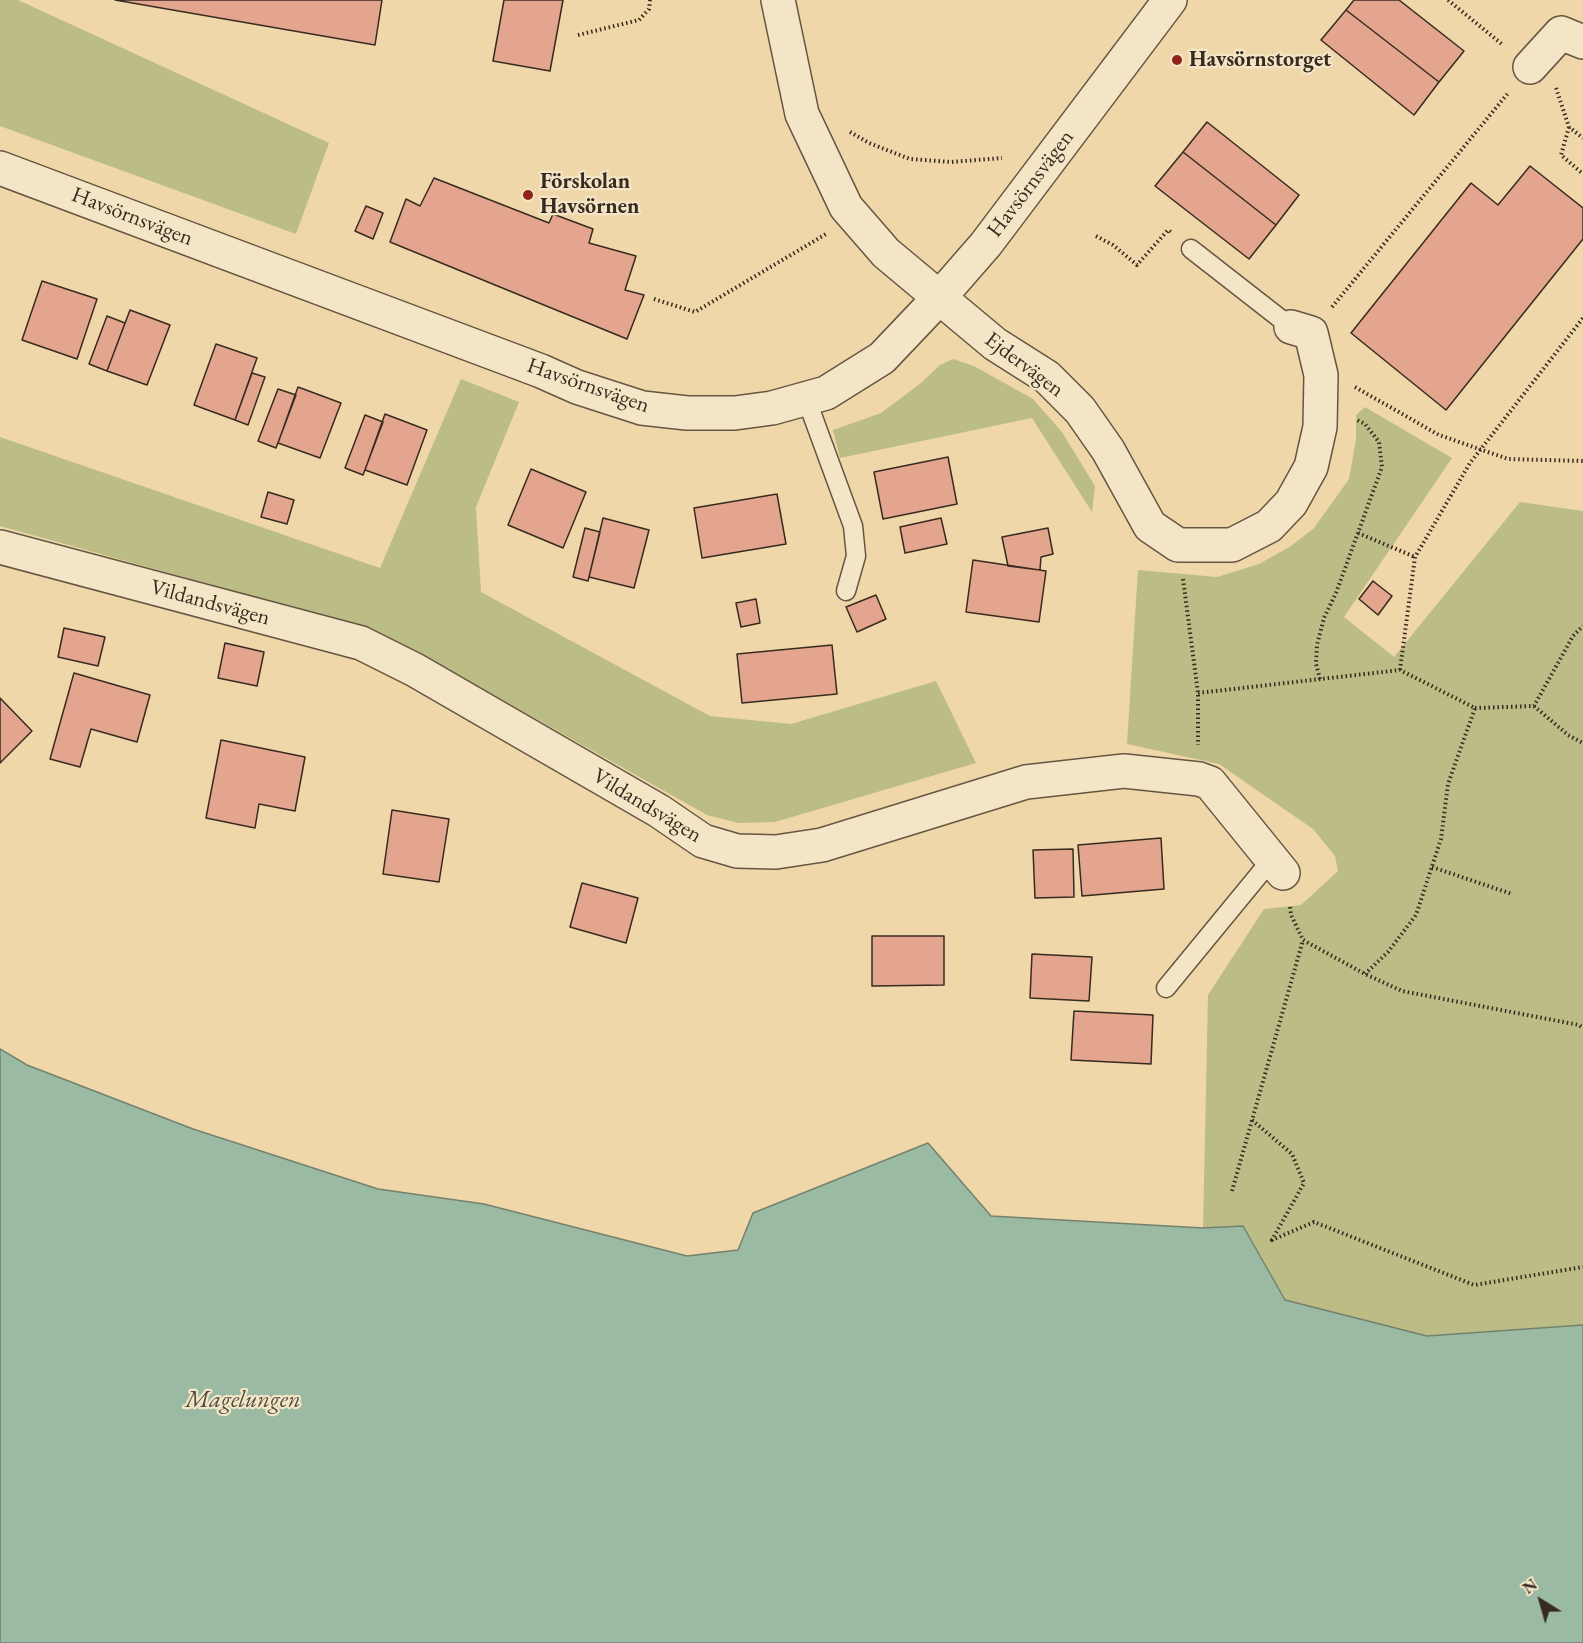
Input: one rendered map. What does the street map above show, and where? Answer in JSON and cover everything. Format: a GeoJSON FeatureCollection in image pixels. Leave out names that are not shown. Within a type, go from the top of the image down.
{"type":"FeatureCollection","features":[{"type":"Feature","properties":{"kind":"street","name":"Ejdervägen"},"geometry":{"type":"LineString","coordinates":[[778,0],[802,114],[846,207],[886,253],[995,344],[1047,377],[1080,410],[1108,450],[1150,526],[1179,545]]}},
{"type":"Feature","properties":{"kind":"street","name":"Havsörnsvägen"},"geometry":{"type":"LineString","coordinates":[[0,168],[541,370],[577,387],[642,408],[687,413],[735,414],[772,408],[826,393],[882,358],[986,244],[1170,0]]}},
{"type":"Feature","properties":{"kind":"street"},"geometry":{"type":"LineString","coordinates":[[1530,67],[1561,33],[1583,42]]}},
{"type":"Feature","properties":{"kind":"street"},"geometry":{"type":"LineString","coordinates":[[1179,545],[1232,545],[1269,526],[1292,503],[1311,467],[1320,426],[1321,375],[1301,330]]}},
{"type":"Feature","properties":{"kind":"street","name":"Vildandsvägen"},"geometry":{"type":"LineString","coordinates":[[0,547],[360,643],[415,670],[659,811],[703,841],[736,851],[776,852],[822,844],[1026,782],[1124,771],[1199,779]]}},
{"type":"Feature","properties":{"kind":"street"},"geometry":{"type":"LineString","coordinates":[[1199,779],[1210,783],[1278,866]]}},
{"type":"Feature","properties":{"kind":"lane"},"geometry":{"type":"LineString","coordinates":[[1191,249],[1301,330]]}},
{"type":"Feature","properties":{"kind":"lane"},"geometry":{"type":"LineString","coordinates":[[806,399],[853,526],[856,556],[846,591]]}},
{"type":"Feature","properties":{"kind":"lane"},"geometry":{"type":"LineString","coordinates":[[1166,988],[1278,866]]}},
{"type":"Feature","properties":{"kind":"path"},"geometry":{"type":"LineString","coordinates":[[578,35],[639,20],[649,9],[650,0]]}},
{"type":"Feature","properties":{"kind":"path"},"geometry":{"type":"LineString","coordinates":[[1448,0],[1557,89],[1569,127],[1561,155],[1583,174]]}},
{"type":"Feature","properties":{"kind":"path"},"geometry":{"type":"LineString","coordinates":[[1301,330],[1530,67]]}},
{"type":"Feature","properties":{"kind":"path"},"geometry":{"type":"LineString","coordinates":[[841,127],[869,143],[910,159],[951,162],[1002,158]]}},
{"type":"Feature","properties":{"kind":"path"},"geometry":{"type":"LineString","coordinates":[[1569,127],[1583,138]]}},
{"type":"Feature","properties":{"kind":"path"},"geometry":{"type":"LineString","coordinates":[[1096,236],[1113,245],[1137,265],[1168,230],[1191,249]]}},
{"type":"Feature","properties":{"kind":"path"},"geometry":{"type":"LineString","coordinates":[[654,298],[695,312],[829,232]]}},
{"type":"Feature","properties":{"kind":"path"},"geometry":{"type":"LineString","coordinates":[[1400,670],[1415,556],[1470,463],[1583,318]]}},
{"type":"Feature","properties":{"kind":"path"},"geometry":{"type":"LineString","coordinates":[[1321,375],[1361,389],[1439,435],[1508,459],[1583,461]]}},
{"type":"Feature","properties":{"kind":"path"},"geometry":{"type":"LineString","coordinates":[[1320,426],[1353,418],[1365,424],[1379,442],[1382,467],[1336,593],[1324,618],[1317,645],[1320,679]]}},
{"type":"Feature","properties":{"kind":"path"},"geometry":{"type":"LineString","coordinates":[[1358,533],[1415,556]]}},
{"type":"Feature","properties":{"kind":"path"},"geometry":{"type":"LineString","coordinates":[[1179,545],[1198,693],[1199,779]]}},
{"type":"Feature","properties":{"kind":"path"},"geometry":{"type":"LineString","coordinates":[[1534,706],[1573,636],[1583,626]]}},
{"type":"Feature","properties":{"kind":"path"},"geometry":{"type":"LineString","coordinates":[[1198,693],[1400,670],[1475,708],[1534,706],[1568,735],[1583,743]]}},
{"type":"Feature","properties":{"kind":"path"},"geometry":{"type":"LineString","coordinates":[[1365,974],[1388,952],[1416,915],[1441,839],[1448,784],[1475,708]]}},
{"type":"Feature","properties":{"kind":"path"},"geometry":{"type":"LineString","coordinates":[[1278,866],[1291,915],[1303,940],[1365,974],[1402,991],[1579,1025],[1583,1028]]}},
{"type":"Feature","properties":{"kind":"path"},"geometry":{"type":"LineString","coordinates":[[1432,867],[1512,894]]}},
{"type":"Feature","properties":{"kind":"path"},"geometry":{"type":"LineString","coordinates":[[1232,1191],[1303,940]]}},
{"type":"Feature","properties":{"kind":"path"},"geometry":{"type":"LineString","coordinates":[[1252,1120],[1292,1154],[1304,1183],[1272,1240],[1314,1222],[1474,1285],[1583,1267]]}},
{"type":"Feature","properties":{"kind":"green space"},"geometry":{"type":"Polygon","coordinates":[[[0,0],[18,0],[329,143],[296,234],[0,126],[0,0]]]}},
{"type":"Feature","properties":{"kind":"green space"},"geometry":{"type":"Polygon","coordinates":[[[953,359],[974,366],[1033,399],[1062,432],[1095,486],[1092,512],[1032,418],[840,458],[833,430],[881,413],[921,383],[940,365],[953,359]]]}},
{"type":"Feature","properties":{"kind":"green space"},"geometry":{"type":"Polygon","coordinates":[[[461,379],[519,402],[476,507],[481,592],[710,716],[791,724],[936,681],[976,763],[775,822],[738,823],[707,815],[429,659],[359,626],[0,526],[0,437],[380,568],[461,379]]]}},
{"type":"Feature","properties":{"kind":"green space"},"geometry":{"type":"Polygon","coordinates":[[[1365,407],[1452,458],[1344,617],[1394,657],[1520,502],[1583,511],[1583,1325],[1427,1336],[1284,1300],[1243,1226],[1203,1228],[1208,995],[1264,909],[1301,905],[1338,871],[1335,856],[1313,829],[1219,764],[1127,744],[1138,570],[1217,577],[1259,564],[1291,546],[1314,528],[1349,479],[1356,439],[1356,415],[1365,407]]]}},
{"type":"Feature","properties":{"kind":"water","name":"Magelungen"},"geometry":{"type":"Polygon","coordinates":[[[0,1049],[27,1065],[193,1129],[378,1189],[484,1204],[687,1256],[738,1250],[753,1213],[928,1143],[991,1216],[1203,1228],[1243,1226],[1285,1300],[1427,1336],[1583,1325],[1583,1643],[0,1643],[0,1049]]]}},
{"type":"Feature","properties":{"kind":"building"},"geometry":{"type":"Polygon","coordinates":[[[115,0],[382,0],[375,45],[115,0]]]}},
{"type":"Feature","properties":{"kind":"building"},"geometry":{"type":"Polygon","coordinates":[[[504,0],[563,0],[550,71],[493,61],[504,0]]]}},
{"type":"Feature","properties":{"kind":"building"},"geometry":{"type":"Polygon","coordinates":[[[1354,0],[1399,0],[1464,51],[1439,82],[1346,10],[1354,0]]]}},
{"type":"Feature","properties":{"kind":"building"},"geometry":{"type":"Polygon","coordinates":[[[1346,10],[1439,82],[1414,115],[1321,40],[1346,10]]]}},
{"type":"Feature","properties":{"kind":"building"},"geometry":{"type":"Polygon","coordinates":[[[1207,122],[1299,195],[1276,225],[1183,152],[1207,122]]]}},
{"type":"Feature","properties":{"kind":"building"},"geometry":{"type":"Polygon","coordinates":[[[1183,152],[1276,225],[1249,259],[1155,186],[1183,152]]]}},
{"type":"Feature","properties":{"kind":"building"},"geometry":{"type":"Polygon","coordinates":[[[1530,166],[1583,208],[1583,239],[1446,410],[1351,333],[1471,183],[1498,205],[1530,166]]]}},
{"type":"Feature","properties":{"kind":"building"},"geometry":{"type":"Polygon","coordinates":[[[434,178],[549,223],[553,214],[593,229],[589,243],[636,256],[625,290],[644,295],[627,339],[390,242],[406,199],[420,206],[434,178]]]}},
{"type":"Feature","properties":{"kind":"building"},"geometry":{"type":"Polygon","coordinates":[[[366,206],[383,213],[373,239],[355,231],[366,206]]]}},
{"type":"Feature","properties":{"kind":"building"},"geometry":{"type":"Polygon","coordinates":[[[42,281],[97,299],[77,359],[22,340],[42,281]]]}},
{"type":"Feature","properties":{"kind":"building"},"geometry":{"type":"Polygon","coordinates":[[[130,310],[170,325],[147,385],[107,371],[130,310]]]}},
{"type":"Feature","properties":{"kind":"building"},"geometry":{"type":"Polygon","coordinates":[[[107,316],[125,323],[107,371],[89,364],[107,316]]]}},
{"type":"Feature","properties":{"kind":"building"},"geometry":{"type":"Polygon","coordinates":[[[216,344],[257,358],[235,420],[194,405],[216,344]]]}},
{"type":"Feature","properties":{"kind":"building"},"geometry":{"type":"Polygon","coordinates":[[[252,373],[265,377],[248,425],[235,420],[252,373]]]}},
{"type":"Feature","properties":{"kind":"building"},"geometry":{"type":"Polygon","coordinates":[[[298,387],[341,403],[320,458],[278,443],[298,387]]]}},
{"type":"Feature","properties":{"kind":"building"},"geometry":{"type":"Polygon","coordinates":[[[278,389],[296,395],[276,448],[258,441],[278,389]]]}},
{"type":"Feature","properties":{"kind":"building"},"geometry":{"type":"Polygon","coordinates":[[[385,414],[427,430],[407,485],[365,470],[385,414]]]}},
{"type":"Feature","properties":{"kind":"building"},"geometry":{"type":"Polygon","coordinates":[[[365,415],[383,422],[363,475],[345,468],[365,415]]]}},
{"type":"Feature","properties":{"kind":"building"},"geometry":{"type":"Polygon","coordinates":[[[948,457],[957,504],[883,519],[874,472],[948,457]]]}},
{"type":"Feature","properties":{"kind":"building"},"geometry":{"type":"Polygon","coordinates":[[[531,469],[586,492],[563,548],[508,525],[531,469]]]}},
{"type":"Feature","properties":{"kind":"building"},"geometry":{"type":"Polygon","coordinates":[[[268,492],[294,500],[287,524],[261,517],[268,492]]]}},
{"type":"Feature","properties":{"kind":"building"},"geometry":{"type":"Polygon","coordinates":[[[777,494],[786,544],[702,558],[694,508],[777,494]]]}},
{"type":"Feature","properties":{"kind":"building"},"geometry":{"type":"Polygon","coordinates":[[[603,518],[649,530],[634,588],[589,577],[603,518]]]}},
{"type":"Feature","properties":{"kind":"building"},"geometry":{"type":"Polygon","coordinates":[[[941,518],[947,544],[905,553],[900,527],[941,518]]]}},
{"type":"Feature","properties":{"kind":"building"},"geometry":{"type":"Polygon","coordinates":[[[585,528],[600,532],[588,581],[573,577],[585,528]]]}},
{"type":"Feature","properties":{"kind":"building"},"geometry":{"type":"Polygon","coordinates":[[[1048,528],[1053,554],[1041,557],[1040,570],[1008,566],[1002,537],[1048,528]]]}},
{"type":"Feature","properties":{"kind":"building"},"geometry":{"type":"Polygon","coordinates":[[[973,560],[1046,571],[1039,622],[966,612],[973,560]]]}},
{"type":"Feature","properties":{"kind":"building"},"geometry":{"type":"Polygon","coordinates":[[[1373,581],[1392,596],[1378,615],[1359,599],[1373,581]]]}},
{"type":"Feature","properties":{"kind":"building"},"geometry":{"type":"Polygon","coordinates":[[[876,595],[886,619],[857,632],[846,607],[876,595]]]}},
{"type":"Feature","properties":{"kind":"building"},"geometry":{"type":"Polygon","coordinates":[[[756,599],[760,623],[741,627],[736,603],[756,599]]]}},
{"type":"Feature","properties":{"kind":"building"},"geometry":{"type":"Polygon","coordinates":[[[64,628],[105,637],[98,666],[58,657],[64,628]]]}},
{"type":"Feature","properties":{"kind":"building"},"geometry":{"type":"Polygon","coordinates":[[[225,643],[264,652],[257,686],[218,678],[225,643]]]}},
{"type":"Feature","properties":{"kind":"building"},"geometry":{"type":"Polygon","coordinates":[[[832,645],[837,694],[742,703],[737,654],[832,645]]]}},
{"type":"Feature","properties":{"kind":"building"},"geometry":{"type":"Polygon","coordinates":[[[74,673],[150,695],[137,742],[91,729],[80,767],[50,759],[74,673]]]}},
{"type":"Feature","properties":{"kind":"building"},"geometry":{"type":"Polygon","coordinates":[[[0,698],[32,731],[0,763],[0,698]]]}},
{"type":"Feature","properties":{"kind":"building"},"geometry":{"type":"Polygon","coordinates":[[[221,740],[305,757],[295,811],[259,804],[255,828],[206,818],[221,740]]]}},
{"type":"Feature","properties":{"kind":"building"},"geometry":{"type":"Polygon","coordinates":[[[392,810],[449,819],[439,882],[383,874],[392,810]]]}},
{"type":"Feature","properties":{"kind":"building"},"geometry":{"type":"Polygon","coordinates":[[[1161,838],[1164,889],[1082,896],[1078,845],[1161,838]]]}},
{"type":"Feature","properties":{"kind":"building"},"geometry":{"type":"Polygon","coordinates":[[[1073,849],[1074,897],[1035,898],[1033,850],[1073,849]]]}},
{"type":"Feature","properties":{"kind":"building"},"geometry":{"type":"Polygon","coordinates":[[[582,883],[638,898],[626,943],[570,927],[582,883]]]}},
{"type":"Feature","properties":{"kind":"building"},"geometry":{"type":"Polygon","coordinates":[[[872,936],[944,936],[944,985],[872,986],[872,936]]]}},
{"type":"Feature","properties":{"kind":"building"},"geometry":{"type":"Polygon","coordinates":[[[1032,954],[1092,957],[1089,1001],[1030,998],[1032,954]]]}},
{"type":"Feature","properties":{"kind":"building"},"geometry":{"type":"Polygon","coordinates":[[[1074,1011],[1153,1015],[1151,1064],[1071,1060],[1074,1011]]]}},
{"type":"Feature","properties":{"kind":"place","name":"Havsörnstorget"},"geometry":{"type":"Point","coordinates":[1177,60]}},
{"type":"Feature","properties":{"kind":"place","name":"Förskolan Havsörnen"},"geometry":{"type":"Point","coordinates":[528,195]}}]}
